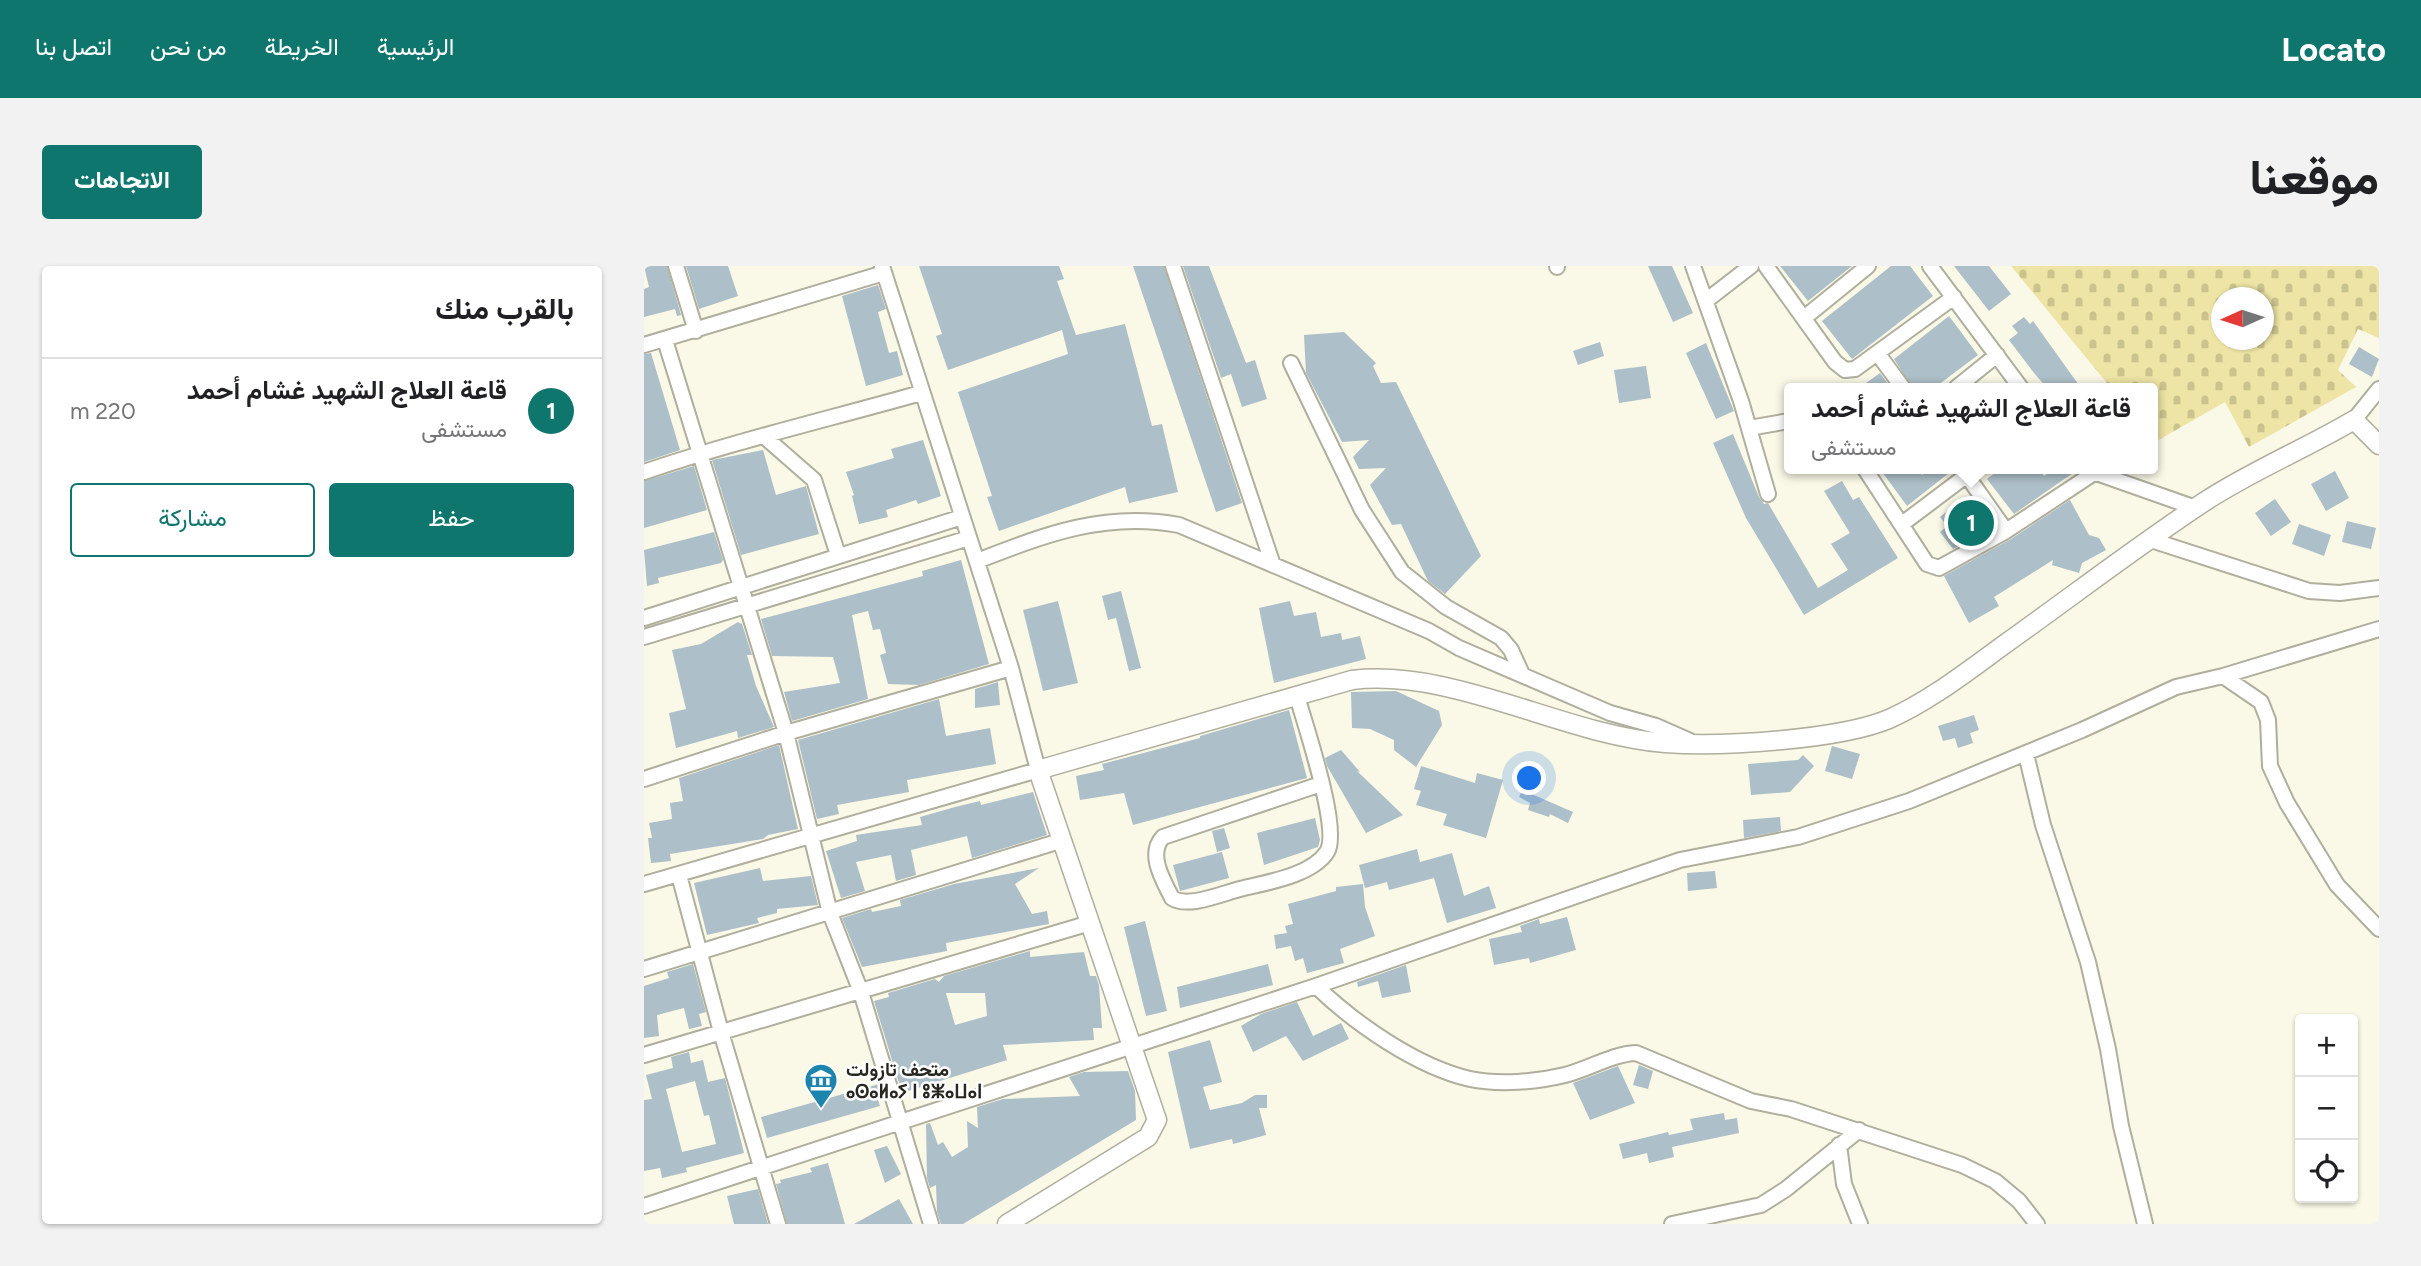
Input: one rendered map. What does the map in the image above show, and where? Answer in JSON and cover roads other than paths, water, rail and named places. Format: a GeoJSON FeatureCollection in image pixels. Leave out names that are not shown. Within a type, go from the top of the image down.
{"type":"FeatureCollection","features":[{"type":"Feature","properties":{"kind":"street"},"geometry":{"type":"LineString","coordinates":[[676,266],[696,331]]}},
{"type":"Feature","properties":{"kind":"street"},"geometry":{"type":"LineString","coordinates":[[1173,266],[1273,565]]}},
{"type":"Feature","properties":{"kind":"street"},"geometry":{"type":"LineString","coordinates":[[1693,266],[1707,300],[1768,494]]}},
{"type":"Feature","properties":{"kind":"street"},"geometry":{"type":"LineString","coordinates":[[1707,300],[1751,266]]}},
{"type":"Feature","properties":{"kind":"street"},"geometry":{"type":"LineString","coordinates":[[1766,266],[1840,368],[1855,369],[1954,297]]}},
{"type":"Feature","properties":{"kind":"street"},"geometry":{"type":"LineString","coordinates":[[1804,317],[1868,266]]}},
{"type":"Feature","properties":{"kind":"street"},"geometry":{"type":"LineString","coordinates":[[1930,266],[2017,383]]}},
{"type":"Feature","properties":{"kind":"street"},"geometry":{"type":"LineString","coordinates":[[644,345],[696,331],[883,270],[1011,668],[1060,841],[1156,1113],[1152,1132],[1007,1224]]}},
{"type":"Feature","properties":{"kind":"street"},"geometry":{"type":"LineString","coordinates":[[664,340],[786,733],[830,914],[861,992],[931,1224]]}},
{"type":"Feature","properties":{"kind":"street"},"geometry":{"type":"LineString","coordinates":[[1878,354],[1899,383]]}},
{"type":"Feature","properties":{"kind":"street"},"geometry":{"type":"LineString","coordinates":[[1962,383],[1997,355]]}},
{"type":"Feature","properties":{"kind":"street"},"geometry":{"type":"LineString","coordinates":[[1291,363],[1362,510],[1402,572],[1446,607],[1501,638],[1511,650],[1522,674]]}},
{"type":"Feature","properties":{"kind":"street"},"geometry":{"type":"LineString","coordinates":[[644,884],[1352,680],[1382,676],[1482,697],[1638,739],[1695,743],[1834,733],[1891,718],[1959,677],[2196,508],[2354,420],[2379,389]]}},
{"type":"Feature","properties":{"kind":"street"},"geometry":{"type":"LineString","coordinates":[[644,472],[700,453],[766,438],[921,393]]}},
{"type":"Feature","properties":{"kind":"street"},"geometry":{"type":"LineString","coordinates":[[2354,420],[2379,445]]}},
{"type":"Feature","properties":{"kind":"street"},"geometry":{"type":"LineString","coordinates":[[1749,428],[1784,422]]}},
{"type":"Feature","properties":{"kind":"street"},"geometry":{"type":"LineString","coordinates":[[766,438],[814,480],[838,555]]}},
{"type":"Feature","properties":{"kind":"street"},"geometry":{"type":"LineString","coordinates":[[1868,474],[1927,564],[1939,568],[2006,531],[2086,474]]}},
{"type":"Feature","properties":{"kind":"street"},"geometry":{"type":"LineString","coordinates":[[1902,524],[1964,474]]}},
{"type":"Feature","properties":{"kind":"street"},"geometry":{"type":"LineString","coordinates":[[1970,474],[2006,531]]}},
{"type":"Feature","properties":{"kind":"street"},"geometry":{"type":"LineString","coordinates":[[2099,474],[2196,508]]}},
{"type":"Feature","properties":{"kind":"street"},"geometry":{"type":"LineString","coordinates":[[962,517],[644,618],[648,636],[970,538]]}},
{"type":"Feature","properties":{"kind":"street"},"geometry":{"type":"LineString","coordinates":[[976,561],[1072,526],[1136,520],[1189,527],[1610,713],[1656,726],[1695,743]]}},
{"type":"Feature","properties":{"kind":"street"},"geometry":{"type":"LineString","coordinates":[[2151,540],[2309,592],[2340,593],[2379,588]]}},
{"type":"Feature","properties":{"kind":"street"},"geometry":{"type":"LineString","coordinates":[[644,1206],[1316,986],[1680,860],[1798,837],[1909,801],[2026,754],[2164,692],[2379,629]]}},
{"type":"Feature","properties":{"kind":"street"},"geometry":{"type":"LineString","coordinates":[[644,779],[786,733],[1011,668]]}},
{"type":"Feature","properties":{"kind":"street"},"geometry":{"type":"LineString","coordinates":[[2223,676],[2261,702],[2268,720],[2270,766],[2287,803],[2337,886],[2379,929]]}},
{"type":"Feature","properties":{"kind":"street"},"geometry":{"type":"LineString","coordinates":[[1297,696],[1321,784],[1333,841],[1326,854],[1306,869],[1261,884],[1186,902],[1172,898],[1156,857],[1157,844],[1163,837],[1321,784]]}},
{"type":"Feature","properties":{"kind":"street"},"geometry":{"type":"LineString","coordinates":[[2026,754],[2043,825],[2088,962],[2108,1049],[2121,1126],[2145,1224]]}},
{"type":"Feature","properties":{"kind":"street"},"geometry":{"type":"LineString","coordinates":[[644,969],[830,914],[1060,841]]}},
{"type":"Feature","properties":{"kind":"street"},"geometry":{"type":"LineString","coordinates":[[679,875],[721,1032],[778,1224]]}},
{"type":"Feature","properties":{"kind":"street"},"geometry":{"type":"LineString","coordinates":[[644,1055],[1090,923]]}},
{"type":"Feature","properties":{"kind":"street"},"geometry":{"type":"LineString","coordinates":[[1316,986],[1371,1031],[1436,1067],[1471,1079],[1517,1082],[1565,1075],[1620,1055],[1636,1053],[1751,1101],[1791,1109],[1962,1165],[1995,1181],[2019,1201],[2037,1224]]}},
{"type":"Feature","properties":{"kind":"street"},"geometry":{"type":"LineString","coordinates":[[1672,1224],[1761,1205],[1786,1189],[1859,1130]]}},
{"type":"Feature","properties":{"kind":"street"},"geometry":{"type":"LineString","coordinates":[[1839,1145],[1844,1184],[1860,1224]]}},
{"type":"Feature","properties":{"kind":"place","name":"قاعة العلاج الشهيد غشام أحمد"},"geometry":{"type":"Point","coordinates":[1971,523]}},
{"type":"Feature","properties":{"kind":"place","name":"متحف تازولت ⴰⵙⴰⵍⴰⵢ ⵏ ⵓⵥⴰⵡⴰⵏ"},"geometry":{"type":"Point","coordinates":[821,1110]}}]}
